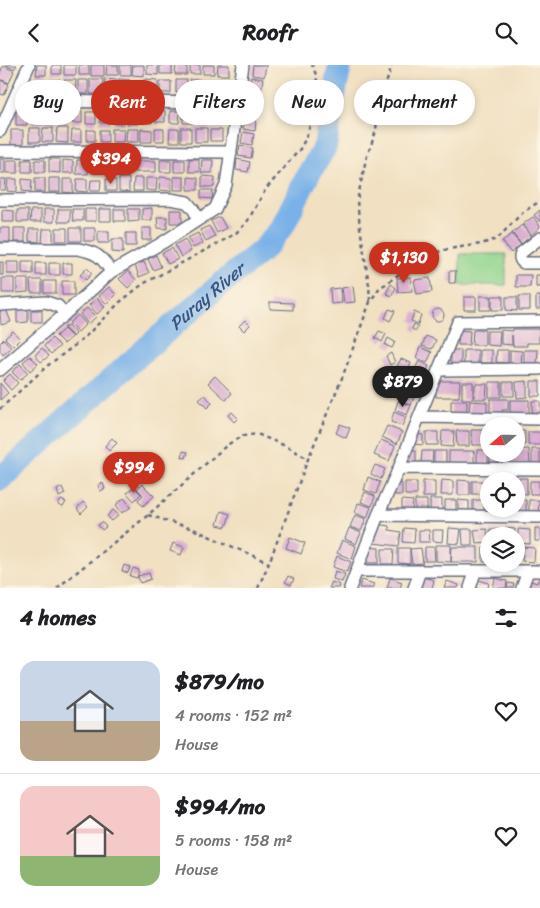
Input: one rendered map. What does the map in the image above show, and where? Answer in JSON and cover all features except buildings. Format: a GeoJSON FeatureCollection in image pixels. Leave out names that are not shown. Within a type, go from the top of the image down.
{"type":"FeatureCollection","features":[{"type":"Feature","properties":{"kind":"street"},"geometry":{"type":"LineString","coordinates":[[0,131],[29,65]]}},
{"type":"Feature","properties":{"kind":"street"},"geometry":{"type":"LineString","coordinates":[[242,80],[244,65]]}},
{"type":"Feature","properties":{"kind":"street"},"geometry":{"type":"LineString","coordinates":[[13,101],[175,102]]}},
{"type":"Feature","properties":{"kind":"street"},"geometry":{"type":"LineString","coordinates":[[0,370],[65,315],[111,272],[216,209],[226,185],[235,125]]}},
{"type":"Feature","properties":{"kind":"street"},"geometry":{"type":"LineString","coordinates":[[0,151],[231,152]]}},
{"type":"Feature","properties":{"kind":"street"},"geometry":{"type":"LineString","coordinates":[[0,200],[170,199],[187,202],[199,219]]}},
{"type":"Feature","properties":{"kind":"street"},"geometry":{"type":"LineString","coordinates":[[540,238],[521,253],[520,256],[524,263],[540,263]]}},
{"type":"Feature","properties":{"kind":"street"},"geometry":{"type":"LineString","coordinates":[[0,249],[78,249],[88,251],[97,254],[106,263],[111,272]]}},
{"type":"Feature","properties":{"kind":"street"},"geometry":{"type":"LineString","coordinates":[[0,305],[46,301],[58,306],[65,315]]}},
{"type":"Feature","properties":{"kind":"street"},"geometry":{"type":"LineString","coordinates":[[350,588],[378,515],[458,322],[540,321]]}},
{"type":"Feature","properties":{"kind":"street"},"geometry":{"type":"LineString","coordinates":[[438,370],[540,369]]}},
{"type":"Feature","properties":{"kind":"street"},"geometry":{"type":"LineString","coordinates":[[419,417],[540,419]]}},
{"type":"Feature","properties":{"kind":"street"},"geometry":{"type":"LineString","coordinates":[[399,468],[540,469]]}},
{"type":"Feature","properties":{"kind":"street"},"geometry":{"type":"LineString","coordinates":[[378,515],[540,517]]}},
{"type":"Feature","properties":{"kind":"street"},"geometry":{"type":"LineString","coordinates":[[357,571],[540,571]]}},
{"type":"Feature","properties":{"kind":"street"},"geometry":{"type":"LineString","coordinates":[[414,588],[420,571]]}},
{"type":"Feature","properties":{"kind":"street"},"geometry":{"type":"LineString","coordinates":[[470,588],[475,571]]}},
{"type":"Feature","properties":{"kind":"street"},"geometry":{"type":"LineString","coordinates":[[522,588],[528,571]]}},
{"type":"Feature","properties":{"kind":"path"},"geometry":{"type":"LineString","coordinates":[[0,409],[47,366],[82,340],[120,302],[143,284],[236,233],[248,222],[266,189],[300,149],[307,136],[314,110],[317,77],[312,65]]}},
{"type":"Feature","properties":{"kind":"path"},"geometry":{"type":"LineString","coordinates":[[370,302],[358,201],[366,159],[375,134],[382,97],[392,65]]}},
{"type":"Feature","properties":{"kind":"path"},"geometry":{"type":"LineString","coordinates":[[258,588],[342,378],[370,302],[380,287],[428,255],[497,239],[522,213],[540,201]]}},
{"type":"Feature","properties":{"kind":"path"},"geometry":{"type":"LineString","coordinates":[[57,588],[148,515],[227,445],[242,436],[257,434],[288,447],[308,459]]}},
{"type":"Feature","properties":{"kind":"path"},"geometry":{"type":"LineString","coordinates":[[148,515],[193,529],[269,563]]}},
{"type":"Feature","properties":{"kind":"green space"},"geometry":{"type":"Polygon","coordinates":[[[460,254],[506,254],[506,285],[460,285],[460,254]]]}},
{"type":"Feature","properties":{"kind":"waterway","name":"Puray River"},"geometry":{"type":"LineString","coordinates":[[0,479],[149,346],[264,249],[282,227],[308,175],[325,147],[340,65]]}}]}
